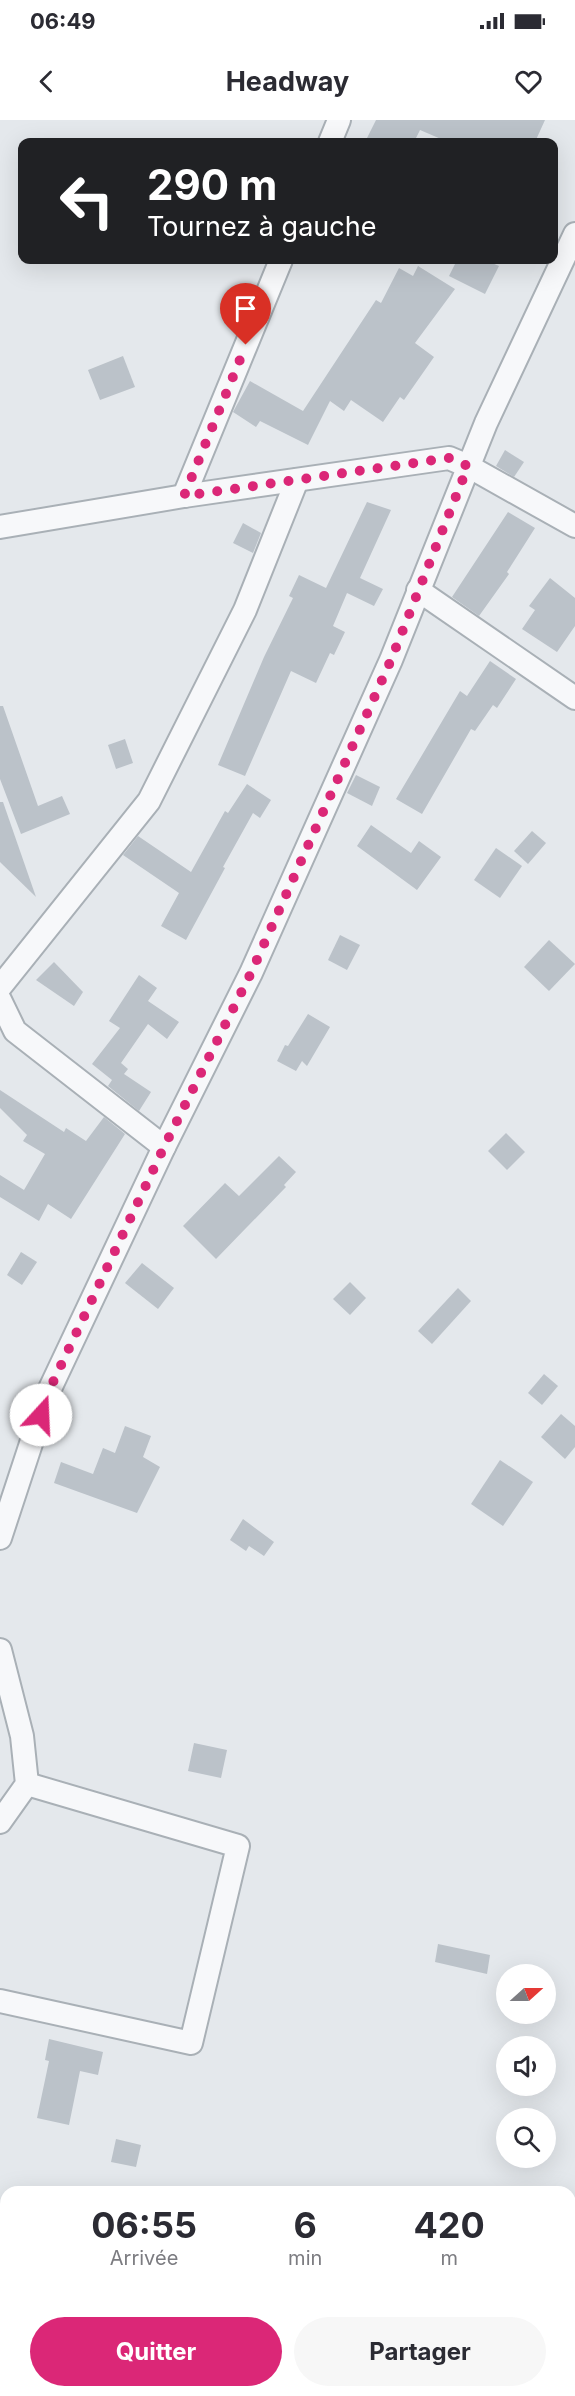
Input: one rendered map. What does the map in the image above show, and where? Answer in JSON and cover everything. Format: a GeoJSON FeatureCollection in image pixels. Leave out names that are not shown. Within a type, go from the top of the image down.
{"type":"FeatureCollection","features":[{"type":"Feature","properties":{"kind":"street"},"geometry":{"type":"LineString","coordinates":[[332,138],[339,120]]}},
{"type":"Feature","properties":{"kind":"street"},"geometry":{"type":"LineString","coordinates":[[0,1538],[47,1395],[164,1147],[251,973],[391,660],[468,466],[575,234]]}},
{"type":"Feature","properties":{"kind":"street"},"geometry":{"type":"LineString","coordinates":[[184,496],[279,264]]}},
{"type":"Feature","properties":{"kind":"street"},"geometry":{"type":"LineString","coordinates":[[0,528],[184,496],[449,458],[468,466],[575,526]]}},
{"type":"Feature","properties":{"kind":"street"},"geometry":{"type":"LineString","coordinates":[[0,987],[149,801],[245,610],[297,480]]}},
{"type":"Feature","properties":{"kind":"street"},"geometry":{"type":"LineString","coordinates":[[418,590],[575,698]]}},
{"type":"Feature","properties":{"kind":"street"},"geometry":{"type":"LineString","coordinates":[[0,1000],[15,1031],[164,1147]]}},
{"type":"Feature","properties":{"kind":"street"},"geometry":{"type":"LineString","coordinates":[[0,1650],[22,1737],[27,1784],[0,1822]]}},
{"type":"Feature","properties":{"kind":"street"},"geometry":{"type":"LineString","coordinates":[[0,2001],[192,2043],[238,1846],[27,1784]]}},
{"type":"Feature","properties":{"kind":"building"},"geometry":{"type":"Polygon","coordinates":[[[376,120],[545,120],[537,138],[439,138],[420,130],[416,138],[367,138],[376,120]]]}},
{"type":"Feature","properties":{"kind":"building"},"geometry":{"type":"Polygon","coordinates":[[[455,264],[499,266],[485,294],[449,276],[455,264]]]}},
{"type":"Feature","properties":{"kind":"building"},"geometry":{"type":"Polygon","coordinates":[[[418,266],[455,289],[415,343],[434,357],[404,400],[400,397],[383,422],[351,400],[344,411],[330,401],[308,445],[260,421],[256,427],[233,412],[250,381],[303,411],[376,300],[381,303],[399,268],[413,276],[418,266]]]}},
{"type":"Feature","properties":{"kind":"building"},"geometry":{"type":"Polygon","coordinates":[[[123,356],[135,387],[100,400],[88,370],[123,356]]]}},
{"type":"Feature","properties":{"kind":"building"},"geometry":{"type":"Polygon","coordinates":[[[505,450],[524,462],[514,477],[496,466],[505,450]]]}},
{"type":"Feature","properties":{"kind":"building"},"geometry":{"type":"Polygon","coordinates":[[[367,502],[391,510],[360,578],[383,589],[374,606],[347,593],[333,626],[345,632],[334,655],[330,653],[316,683],[291,671],[245,776],[218,765],[264,657],[293,598],[289,596],[299,575],[326,588],[367,502]]]}},
{"type":"Feature","properties":{"kind":"building"},"geometry":{"type":"Polygon","coordinates":[[[508,512],[535,528],[507,572],[509,574],[479,616],[452,597],[508,512]]]}},
{"type":"Feature","properties":{"kind":"building"},"geometry":{"type":"Polygon","coordinates":[[[243,523],[261,533],[253,553],[233,543],[243,523]]]}},
{"type":"Feature","properties":{"kind":"building"},"geometry":{"type":"Polygon","coordinates":[[[550,578],[575,598],[575,626],[557,652],[522,629],[535,610],[529,606],[550,578]]]}},
{"type":"Feature","properties":{"kind":"building"},"geometry":{"type":"Polygon","coordinates":[[[490,661],[516,679],[497,708],[493,705],[475,731],[471,729],[422,814],[396,799],[460,691],[467,696],[490,661]]]}},
{"type":"Feature","properties":{"kind":"building"},"geometry":{"type":"Polygon","coordinates":[[[0,706],[3,706],[38,806],[62,796],[70,814],[21,834],[0,779],[0,706]]]}},
{"type":"Feature","properties":{"kind":"building"},"geometry":{"type":"Polygon","coordinates":[[[125,739],[133,763],[116,769],[108,745],[125,739]]]}},
{"type":"Feature","properties":{"kind":"building"},"geometry":{"type":"Polygon","coordinates":[[[356,775],[380,787],[372,806],[347,793],[356,775]]]}},
{"type":"Feature","properties":{"kind":"building"},"geometry":{"type":"Polygon","coordinates":[[[247,784],[271,800],[260,818],[253,813],[186,940],[161,926],[179,893],[123,855],[138,836],[191,872],[225,811],[228,813],[247,784]]]}},
{"type":"Feature","properties":{"kind":"building"},"geometry":{"type":"Polygon","coordinates":[[[0,802],[3,802],[36,897],[0,862],[0,802]]]}},
{"type":"Feature","properties":{"kind":"building"},"geometry":{"type":"Polygon","coordinates":[[[371,825],[411,853],[419,841],[441,857],[417,890],[357,846],[371,825]]]}},
{"type":"Feature","properties":{"kind":"building"},"geometry":{"type":"Polygon","coordinates":[[[532,831],[546,843],[528,864],[514,851],[532,831]]]}},
{"type":"Feature","properties":{"kind":"building"},"geometry":{"type":"Polygon","coordinates":[[[496,848],[522,866],[500,898],[474,880],[496,848]]]}},
{"type":"Feature","properties":{"kind":"building"},"geometry":{"type":"Polygon","coordinates":[[[340,935],[360,945],[347,970],[328,960],[340,935]]]}},
{"type":"Feature","properties":{"kind":"building"},"geometry":{"type":"Polygon","coordinates":[[[549,940],[575,964],[549,991],[524,967],[549,940]]]}},
{"type":"Feature","properties":{"kind":"building"},"geometry":{"type":"Polygon","coordinates":[[[54,962],[83,992],[74,1006],[36,980],[54,962]]]}},
{"type":"Feature","properties":{"kind":"building"},"geometry":{"type":"Polygon","coordinates":[[[139,975],[157,988],[148,1001],[179,1022],[167,1039],[148,1024],[121,1063],[128,1069],[124,1074],[151,1092],[139,1111],[108,1086],[112,1080],[92,1064],[120,1028],[109,1021],[139,975]]]}},
{"type":"Feature","properties":{"kind":"building"},"geometry":{"type":"Polygon","coordinates":[[[308,1014],[330,1027],[307,1066],[302,1061],[296,1071],[277,1061],[285,1045],[288,1046],[308,1014]]]}},
{"type":"Feature","properties":{"kind":"building"},"geometry":{"type":"Polygon","coordinates":[[[0,1090],[64,1132],[66,1128],[86,1141],[104,1117],[125,1134],[71,1219],[48,1204],[39,1221],[0,1197],[0,1175],[24,1190],[45,1154],[23,1141],[27,1135],[0,1108],[0,1090]]]}},
{"type":"Feature","properties":{"kind":"building"},"geometry":{"type":"Polygon","coordinates":[[[506,1133],[525,1152],[507,1170],[488,1151],[506,1133]]]}},
{"type":"Feature","properties":{"kind":"building"},"geometry":{"type":"Polygon","coordinates":[[[279,1156],[296,1172],[284,1185],[286,1187],[216,1259],[183,1226],[225,1183],[239,1196],[279,1156]]]}},
{"type":"Feature","properties":{"kind":"building"},"geometry":{"type":"Polygon","coordinates":[[[21,1252],[37,1262],[22,1285],[7,1275],[21,1252]]]}},
{"type":"Feature","properties":{"kind":"building"},"geometry":{"type":"Polygon","coordinates":[[[142,1263],[174,1288],[158,1309],[125,1283],[142,1263]]]}},
{"type":"Feature","properties":{"kind":"building"},"geometry":{"type":"Polygon","coordinates":[[[350,1282],[366,1298],[350,1315],[333,1299],[350,1282]]]}},
{"type":"Feature","properties":{"kind":"building"},"geometry":{"type":"Polygon","coordinates":[[[458,1288],[471,1301],[432,1344],[418,1331],[458,1288]]]}},
{"type":"Feature","properties":{"kind":"building"},"geometry":{"type":"Polygon","coordinates":[[[544,1374],[558,1386],[542,1405],[528,1393],[544,1374]]]}},
{"type":"Feature","properties":{"kind":"building"},"geometry":{"type":"Polygon","coordinates":[[[561,1414],[575,1426],[575,1447],[565,1459],[541,1437],[561,1414]]]}},
{"type":"Feature","properties":{"kind":"building"},"geometry":{"type":"Polygon","coordinates":[[[125,1426],[151,1436],[143,1457],[160,1467],[137,1513],[54,1483],[61,1462],[93,1474],[103,1448],[115,1453],[125,1426]]]}},
{"type":"Feature","properties":{"kind":"building"},"geometry":{"type":"Polygon","coordinates":[[[500,1460],[533,1482],[503,1526],[471,1504],[500,1460]]]}},
{"type":"Feature","properties":{"kind":"building"},"geometry":{"type":"Polygon","coordinates":[[[243,1519],[274,1542],[264,1556],[249,1546],[246,1551],[230,1540],[243,1519]]]}},
{"type":"Feature","properties":{"kind":"building"},"geometry":{"type":"Polygon","coordinates":[[[194,1743],[227,1750],[221,1778],[188,1771],[194,1743]]]}},
{"type":"Feature","properties":{"kind":"building"},"geometry":{"type":"Polygon","coordinates":[[[438,1944],[490,1955],[487,1974],[435,1962],[438,1944]]]}},
{"type":"Feature","properties":{"kind":"building"},"geometry":{"type":"Polygon","coordinates":[[[49,2039],[103,2052],[98,2075],[80,2071],[69,2125],[37,2118],[49,2061],[45,2060],[49,2039]]]}},
{"type":"Feature","properties":{"kind":"building"},"geometry":{"type":"Polygon","coordinates":[[[116,2139],[141,2145],[136,2167],[111,2162],[116,2139]]]}},
{"type":"Feature","properties":{"kind":"route"},"geometry":{"type":"LineString","coordinates":[[41,1415],[47,1395],[142,1192],[251,973],[391,660],[468,466],[449,458],[184,496],[246,345]]}}]}
